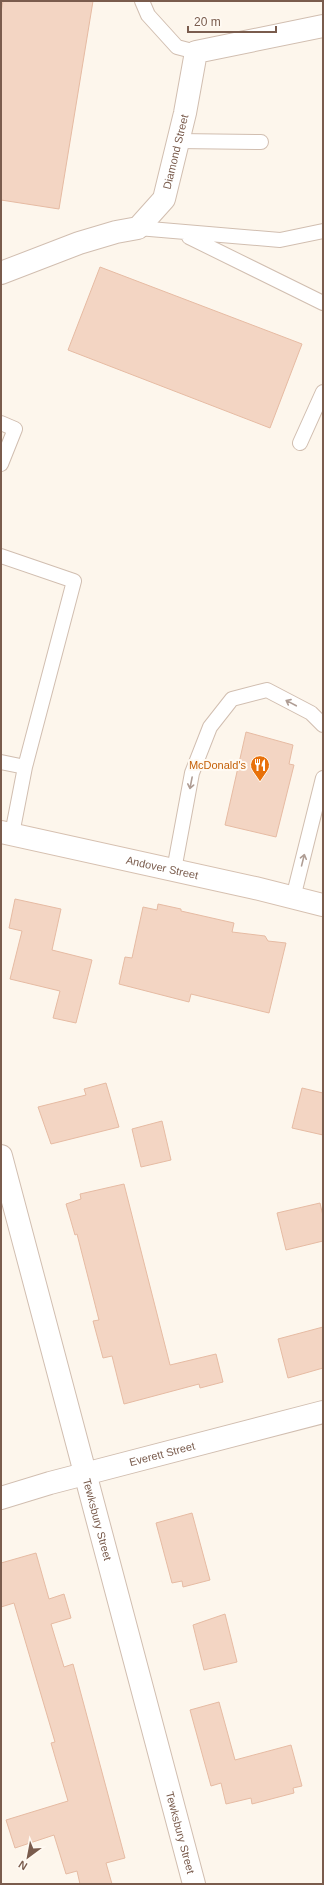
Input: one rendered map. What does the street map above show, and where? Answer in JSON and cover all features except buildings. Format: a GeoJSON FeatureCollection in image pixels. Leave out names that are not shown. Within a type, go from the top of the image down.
{"type":"FeatureCollection","features":[{"type":"Feature","properties":{"kind":"street"},"geometry":{"type":"LineString","coordinates":[[196,52],[323,26]]}},
{"type":"Feature","properties":{"kind":"street","name":"Diamond Street"},"geometry":{"type":"LineString","coordinates":[[138,228],[164,199],[178,141],[196,52]]}},
{"type":"Feature","properties":{"kind":"street"},"geometry":{"type":"LineString","coordinates":[[1,273],[79,243],[116,232],[138,228]]}},
{"type":"Feature","properties":{"kind":"street","name":"Andover Street"},"geometry":{"type":"LineString","coordinates":[[6,833],[323,905]]}},
{"type":"Feature","properties":{"kind":"street","name":"Tewksbury Street"},"geometry":{"type":"LineString","coordinates":[[1,1156],[194,1884]]}},
{"type":"Feature","properties":{"kind":"street","name":"Everett Street"},"geometry":{"type":"LineString","coordinates":[[1,1498],[85,1474],[323,1412]]}},
{"type":"Feature","properties":{"kind":"lane"},"geometry":{"type":"LineString","coordinates":[[142,1],[148,15],[177,47],[196,52]]}},
{"type":"Feature","properties":{"kind":"lane"},"geometry":{"type":"LineString","coordinates":[[178,141],[260,142]]}},
{"type":"Feature","properties":{"kind":"lane"},"geometry":{"type":"LineString","coordinates":[[138,228],[280,240],[323,231]]}},
{"type":"Feature","properties":{"kind":"lane"},"geometry":{"type":"LineString","coordinates":[[180,232],[323,303]]}},
{"type":"Feature","properties":{"kind":"lane"},"geometry":{"type":"LineString","coordinates":[[300,443],[323,392]]}},
{"type":"Feature","properties":{"kind":"lane"},"geometry":{"type":"LineString","coordinates":[[1,423],[15,429],[1,464]]}},
{"type":"Feature","properties":{"kind":"lane"},"geometry":{"type":"LineString","coordinates":[[1,556],[74,581],[26,767],[6,833]]}},
{"type":"Feature","properties":{"kind":"lane"},"geometry":{"type":"LineString","coordinates":[[174,870],[192,773],[210,727],[232,699],[267,690],[310,714],[323,725]]}},
{"type":"Feature","properties":{"kind":"lane"},"geometry":{"type":"LineString","coordinates":[[1,762],[26,767]]}},
{"type":"Feature","properties":{"kind":"lane"},"geometry":{"type":"LineString","coordinates":[[293,898],[323,778]]}},
{"type":"Feature","properties":{"kind":"place","name":"McDonald's"},"geometry":{"type":"Point","coordinates":[260,782]}}]}
